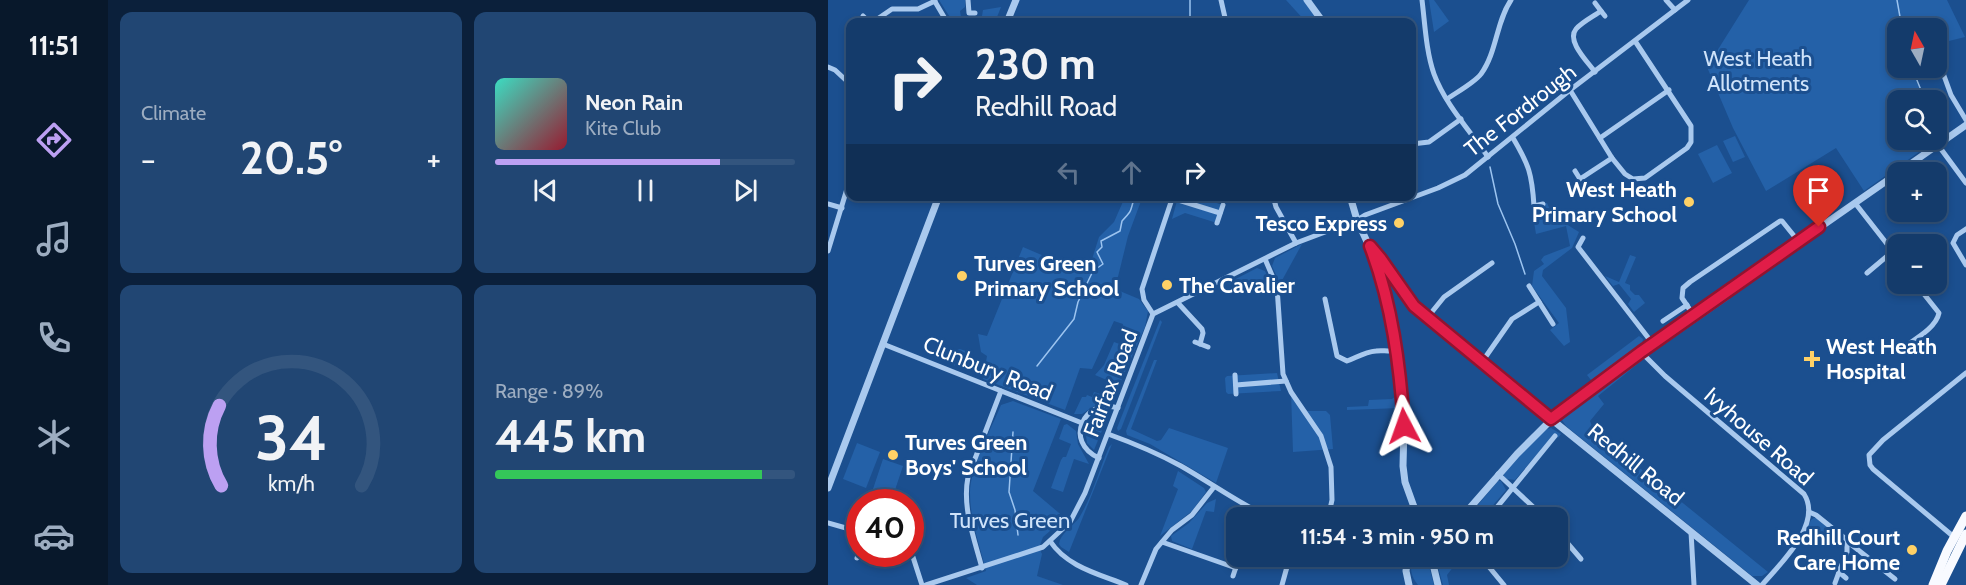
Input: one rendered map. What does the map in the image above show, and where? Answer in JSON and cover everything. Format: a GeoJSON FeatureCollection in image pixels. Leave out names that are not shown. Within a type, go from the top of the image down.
{"type":"FeatureCollection","features":[{"type":"Feature","properties":{"kind":"highway"},"geometry":{"type":"LineString","coordinates":[[1933,585],[1966,516]]}},
{"type":"Feature","properties":{"kind":"highway"},"geometry":{"type":"LineString","coordinates":[[1941,585],[1966,534]]}},
{"type":"Feature","properties":{"kind":"street"},"geometry":{"type":"LineString","coordinates":[[877,18],[892,9],[918,9],[934,0],[945,18]]}},
{"type":"Feature","properties":{"kind":"street"},"geometry":{"type":"LineString","coordinates":[[962,14],[972,13],[968,0]]}},
{"type":"Feature","properties":{"kind":"street"},"geometry":{"type":"LineString","coordinates":[[1009,18],[1016,0]]}},
{"type":"Feature","properties":{"kind":"street"},"geometry":{"type":"LineString","coordinates":[[1221,0],[1225,18]]}},
{"type":"Feature","properties":{"kind":"street"},"geometry":{"type":"LineString","coordinates":[[1307,0],[1320,18]]}},
{"type":"Feature","properties":{"kind":"street"},"geometry":{"type":"LineString","coordinates":[[1422,0],[1432,67],[1439,85],[1488,157]]}},
{"type":"Feature","properties":{"kind":"street"},"geometry":{"type":"LineString","coordinates":[[1447,99],[1481,74],[1493,47],[1505,9],[1511,0]]}},
{"type":"Feature","properties":{"kind":"street"},"geometry":{"type":"LineString","coordinates":[[1666,0],[1675,10]]}},
{"type":"Feature","properties":{"kind":"street","name":"The Fordrough"},"geometry":{"type":"LineString","coordinates":[[1416,195],[1465,175],[1570,90],[1688,0]]}},
{"type":"Feature","properties":{"kind":"street"},"geometry":{"type":"LineString","coordinates":[[1595,3],[1603,14],[1576,29],[1573,35],[1575,44],[1595,72]]}},
{"type":"Feature","properties":{"kind":"street"},"geometry":{"type":"LineString","coordinates":[[1570,90],[1612,158],[1625,174],[1633,179],[1645,178],[1687,148],[1691,142],[1691,126],[1635,41]]}},
{"type":"Feature","properties":{"kind":"street"},"geometry":{"type":"LineString","coordinates":[[828,67],[846,80]]}},
{"type":"Feature","properties":{"kind":"street"},"geometry":{"type":"LineString","coordinates":[[1945,78],[1951,95],[1966,120]]}},
{"type":"Feature","properties":{"kind":"street"},"geometry":{"type":"LineString","coordinates":[[1600,138],[1669,90]]}},
{"type":"Feature","properties":{"kind":"street"},"geometry":{"type":"LineString","coordinates":[[1416,144],[1429,142],[1461,119]]}},
{"type":"Feature","properties":{"kind":"street"},"geometry":{"type":"LineString","coordinates":[[1947,139],[1966,125]]}},
{"type":"Feature","properties":{"kind":"street"},"geometry":{"type":"LineString","coordinates":[[1513,138],[1533,178],[1534,206],[1543,204]]}},
{"type":"Feature","properties":{"kind":"street"},"geometry":{"type":"LineString","coordinates":[[1914,162],[1931,150]]}},
{"type":"Feature","properties":{"kind":"street"},"geometry":{"type":"LineString","coordinates":[[1942,150],[1966,183]]}},
{"type":"Feature","properties":{"kind":"street"},"geometry":{"type":"LineString","coordinates":[[1575,171],[1580,180],[1612,158]]}},
{"type":"Feature","properties":{"kind":"street"},"geometry":{"type":"LineString","coordinates":[[1470,507],[1498,474],[1551,419],[1641,352],[1887,181]]}},
{"type":"Feature","properties":{"kind":"street"},"geometry":{"type":"LineString","coordinates":[[828,251],[846,194]]}},
{"type":"Feature","properties":{"kind":"street"},"geometry":{"type":"LineString","coordinates":[[828,488],[937,201]]}},
{"type":"Feature","properties":{"kind":"street"},"geometry":{"type":"LineString","coordinates":[[1153,314],[1144,300],[1142,289],[1172,201]]}},
{"type":"Feature","properties":{"kind":"street"},"geometry":{"type":"LineString","coordinates":[[1185,201],[1220,213]]}},
{"type":"Feature","properties":{"kind":"street"},"geometry":{"type":"LineString","coordinates":[[1274,201],[1296,243]]}},
{"type":"Feature","properties":{"kind":"street","name":"Redhill Road"},"geometry":{"type":"LineString","coordinates":[[1351,201],[1357,220],[1370,246],[1414,306],[1426,318],[1757,585]]}},
{"type":"Feature","properties":{"kind":"street","name":"The Fordrough"},"geometry":{"type":"LineString","coordinates":[[1357,220],[1401,201]]}},
{"type":"Feature","properties":{"kind":"street"},"geometry":{"type":"LineString","coordinates":[[1856,203],[1887,245]]}},
{"type":"Feature","properties":{"kind":"street"},"geometry":{"type":"LineString","coordinates":[[828,204],[842,208]]}},
{"type":"Feature","properties":{"kind":"street"},"geometry":{"type":"LineString","coordinates":[[1217,224],[1223,205]]}},
{"type":"Feature","properties":{"kind":"street","name":"Fairfax Road"},"geometry":{"type":"LineString","coordinates":[[924,585],[1043,547],[1070,522],[1086,493],[1153,314],[1296,243],[1357,220]]}},
{"type":"Feature","properties":{"kind":"street"},"geometry":{"type":"LineString","coordinates":[[1694,316],[1682,298],[1683,288],[1690,282],[1780,221],[1799,242]]}},
{"type":"Feature","properties":{"kind":"street"},"geometry":{"type":"LineString","coordinates":[[1966,229],[1957,235],[1953,243],[1966,265]]}},
{"type":"Feature","properties":{"kind":"street"},"geometry":{"type":"LineString","coordinates":[[1583,238],[1578,247],[1653,344]]}},
{"type":"Feature","properties":{"kind":"street"},"geometry":{"type":"LineString","coordinates":[[1370,246],[1400,370],[1403,466],[1405,482],[1414,507]]}},
{"type":"Feature","properties":{"kind":"street"},"geometry":{"type":"LineString","coordinates":[[1867,273],[1887,256]]}},
{"type":"Feature","properties":{"kind":"street"},"geometry":{"type":"LineString","coordinates":[[1265,259],[1277,287],[1282,363],[1286,381],[1327,449],[1331,466],[1330,507]]}},
{"type":"Feature","properties":{"kind":"street"},"geometry":{"type":"LineString","coordinates":[[1426,318],[1444,297],[1492,263]]}},
{"type":"Feature","properties":{"kind":"street"},"geometry":{"type":"LineString","coordinates":[[1379,276],[1389,272]]}},
{"type":"Feature","properties":{"kind":"street"},"geometry":{"type":"LineString","coordinates":[[1530,286],[1553,324]]}},
{"type":"Feature","properties":{"kind":"street"},"geometry":{"type":"LineString","coordinates":[[1904,347],[1929,328],[1938,317],[1939,313],[1924,294]]}},
{"type":"Feature","properties":{"kind":"street"},"geometry":{"type":"LineString","coordinates":[[1325,299],[1337,356],[1343,361],[1350,361],[1356,356],[1375,351],[1396,350]]}},
{"type":"Feature","properties":{"kind":"street"},"geometry":{"type":"LineString","coordinates":[[1482,362],[1512,319],[1539,302]]}},
{"type":"Feature","properties":{"kind":"street"},"geometry":{"type":"LineString","coordinates":[[1178,303],[1202,329],[1203,333],[1198,343],[1208,346]]}},
{"type":"Feature","properties":{"kind":"street"},"geometry":{"type":"LineString","coordinates":[[1663,321],[1687,305]]}},
{"type":"Feature","properties":{"kind":"street"},"geometry":{"type":"LineString","coordinates":[[1907,334],[1912,341]]}},
{"type":"Feature","properties":{"kind":"street","name":"Clunbury Road"},"geometry":{"type":"LineString","coordinates":[[883,344],[1082,423]]}},
{"type":"Feature","properties":{"kind":"street","name":"Ivyhouse Road"},"geometry":{"type":"LineString","coordinates":[[1641,352],[1665,376],[1804,494],[1809,506],[1806,525],[1795,546],[1762,585]]}},
{"type":"Feature","properties":{"kind":"street"},"geometry":{"type":"LineString","coordinates":[[1350,361],[1356,366]]}},
{"type":"Feature","properties":{"kind":"street"},"geometry":{"type":"LineString","coordinates":[[1954,537],[1873,469],[1869,455],[1883,440],[1966,373]]}},
{"type":"Feature","properties":{"kind":"street"},"geometry":{"type":"LineString","coordinates":[[1235,375],[1236,394]]}},
{"type":"Feature","properties":{"kind":"street"},"geometry":{"type":"LineString","coordinates":[[1236,385],[1286,381]]}},
{"type":"Feature","properties":{"kind":"street"},"geometry":{"type":"LineString","coordinates":[[982,568],[969,520],[965,489],[1001,391]]}},
{"type":"Feature","properties":{"kind":"street"},"geometry":{"type":"LineString","coordinates":[[1099,458],[1082,446],[1080,436],[1082,423],[1092,411],[1102,407],[1118,408]]}},
{"type":"Feature","properties":{"kind":"street"},"geometry":{"type":"LineString","coordinates":[[1108,434],[1181,466],[1246,507]]}},
{"type":"Feature","properties":{"kind":"street"},"geometry":{"type":"LineString","coordinates":[[1497,507],[1555,436]]}},
{"type":"Feature","properties":{"kind":"street"},"geometry":{"type":"LineString","coordinates":[[1498,474],[1531,507]]}},
{"type":"Feature","properties":{"kind":"street"},"geometry":{"type":"LineString","coordinates":[[1141,585],[1156,549],[1172,530],[1192,515],[1214,487]]}},
{"type":"Feature","properties":{"kind":"street"},"geometry":{"type":"LineString","coordinates":[[1809,512],[1816,514],[1895,579]]}},
{"type":"Feature","properties":{"kind":"street"},"geometry":{"type":"LineString","coordinates":[[828,522],[846,528]]}},
{"type":"Feature","properties":{"kind":"street"},"geometry":{"type":"LineString","coordinates":[[1691,532],[1694,585]]}},
{"type":"Feature","properties":{"kind":"street"},"geometry":{"type":"LineString","coordinates":[[1050,542],[1070,562],[1126,585]]}},
{"type":"Feature","properties":{"kind":"street"},"geometry":{"type":"LineString","coordinates":[[1162,542],[1236,568],[1233,576]]}},
{"type":"Feature","properties":{"kind":"street"},"geometry":{"type":"LineString","coordinates":[[1834,583],[1847,552],[1848,542]]}},
{"type":"Feature","properties":{"kind":"street"},"geometry":{"type":"LineString","coordinates":[[1568,544],[1581,559]]}},
{"type":"Feature","properties":{"kind":"street"},"geometry":{"type":"LineString","coordinates":[[917,567],[924,585]]}},
{"type":"Feature","properties":{"kind":"street"},"geometry":{"type":"LineString","coordinates":[[1282,585],[1287,567]]}},
{"type":"Feature","properties":{"kind":"street"},"geometry":{"type":"LineString","coordinates":[[1408,567],[1409,585]]}},
{"type":"Feature","properties":{"kind":"street"},"geometry":{"type":"LineString","coordinates":[[1435,567],[1438,584]]}},
{"type":"Feature","properties":{"kind":"street"},"geometry":{"type":"LineString","coordinates":[[1489,567],[1504,585]]}},
{"type":"Feature","properties":{"kind":"street"},"geometry":{"type":"LineString","coordinates":[[1839,573],[1846,578]]}},
{"type":"Feature","properties":{"kind":"green space"},"geometry":{"type":"Polygon","coordinates":[[[939,0],[965,0],[965,7],[960,11],[961,17],[982,16],[983,10],[1001,7],[997,18],[950,18],[939,0]]]}},
{"type":"Feature","properties":{"kind":"green space"},"geometry":{"type":"Polygon","coordinates":[[[1286,0],[1304,0],[1316,18],[1302,18],[1286,0]]]}},
{"type":"Feature","properties":{"kind":"green space"},"geometry":{"type":"Polygon","coordinates":[[[1429,0],[1434,0],[1449,21],[1434,32],[1429,0]]]}},
{"type":"Feature","properties":{"kind":"green space","name":"West Heath Allotments"},"geometry":{"type":"Polygon","coordinates":[[[1749,0],[1947,0],[1965,37],[1947,42],[1947,18],[1887,18],[1887,78],[1915,78],[1920,90],[1887,90],[1887,150],[1922,150],[1905,162],[1887,162],[1887,175],[1864,191],[1836,148],[1766,191],[1733,128],[1707,67],[1749,0]]]}},
{"type":"Feature","properties":{"kind":"green space"},"geometry":{"type":"Polygon","coordinates":[[[1735,136],[1745,157],[1733,162],[1723,141],[1735,136]]]}},
{"type":"Feature","properties":{"kind":"green space"},"geometry":{"type":"Polygon","coordinates":[[[1717,145],[1732,173],[1713,183],[1698,154],[1717,145]]]}},
{"type":"Feature","properties":{"kind":"green space"},"geometry":{"type":"Polygon","coordinates":[[[1123,201],[1141,201],[1128,236],[1115,289],[1139,299],[1148,311],[1145,327],[1113,399],[1096,405],[1082,414],[1074,414],[1082,397],[1087,395],[1092,397],[1094,392],[1104,395],[1109,381],[1095,375],[1104,365],[1114,342],[1128,347],[1134,333],[1122,329],[1123,324],[1114,321],[1092,369],[1080,368],[1065,410],[983,379],[987,356],[981,352],[978,334],[987,336],[1023,247],[1079,271],[1088,272],[1099,237],[1114,222],[1123,201]]]}},
{"type":"Feature","properties":{"kind":"green space"},"geometry":{"type":"Polygon","coordinates":[[[1177,201],[1210,201],[1223,205],[1217,223],[1185,213],[1172,219],[1177,201]]]}},
{"type":"Feature","properties":{"kind":"green space"},"geometry":{"type":"Polygon","coordinates":[[[1547,203],[1553,216],[1579,232],[1572,248],[1543,270],[1542,276],[1566,308],[1570,342],[1564,346],[1550,330],[1559,323],[1532,286],[1534,271],[1544,264],[1541,260],[1544,256],[1570,246],[1566,226],[1536,234],[1532,210],[1534,206],[1547,203]]]}},
{"type":"Feature","properties":{"kind":"green space"},"geometry":{"type":"Polygon","coordinates":[[[1302,244],[1280,284],[1272,266],[1275,258],[1302,244]]]}},
{"type":"Feature","properties":{"kind":"green space"},"geometry":{"type":"Polygon","coordinates":[[[1630,255],[1636,257],[1625,283],[1630,285],[1630,290],[1635,295],[1639,295],[1645,303],[1634,312],[1628,304],[1631,299],[1619,284],[1613,286],[1605,276],[1619,282],[1630,255]]]}},
{"type":"Feature","properties":{"kind":"green space"},"geometry":{"type":"Polygon","coordinates":[[[1257,268],[1265,271],[1272,286],[1226,284],[1257,268]]]}},
{"type":"Feature","properties":{"kind":"green space"},"geometry":{"type":"Polygon","coordinates":[[[1726,296],[1730,299],[1655,351],[1653,347],[1726,296]]]}},
{"type":"Feature","properties":{"kind":"green space"},"geometry":{"type":"Polygon","coordinates":[[[1160,320],[1162,322],[1121,429],[1118,431],[1117,428],[1160,320]]]}},
{"type":"Feature","properties":{"kind":"green space"},"geometry":{"type":"Polygon","coordinates":[[[1639,336],[1643,339],[1642,344],[1591,380],[1587,375],[1639,336]]]}},
{"type":"Feature","properties":{"kind":"green space"},"geometry":{"type":"Polygon","coordinates":[[[960,349],[971,353],[964,369],[940,360],[942,354],[960,349]]]}},
{"type":"Feature","properties":{"kind":"green space"},"geometry":{"type":"Polygon","coordinates":[[[1637,359],[1640,362],[1598,396],[1604,404],[1590,421],[1594,431],[1768,572],[1762,576],[1752,576],[1566,426],[1562,420],[1563,413],[1637,359]]]}},
{"type":"Feature","properties":{"kind":"green space"},"geometry":{"type":"Polygon","coordinates":[[[1154,360],[1157,360],[1131,429],[1157,441],[1161,440],[1169,428],[1228,448],[1216,483],[1150,444],[1127,435],[1126,431],[1154,360]]]}},
{"type":"Feature","properties":{"kind":"green space"},"geometry":{"type":"Polygon","coordinates":[[[1277,373],[1281,391],[1228,394],[1226,392],[1225,378],[1227,376],[1277,373]]]}},
{"type":"Feature","properties":{"kind":"green space"},"geometry":{"type":"Polygon","coordinates":[[[1291,392],[1303,411],[1326,411],[1330,415],[1333,449],[1293,452],[1291,392]]]}},
{"type":"Feature","properties":{"kind":"green space"},"geometry":{"type":"Polygon","coordinates":[[[1397,395],[1400,408],[1347,410],[1347,407],[1368,406],[1369,400],[1392,399],[1397,395]]]}},
{"type":"Feature","properties":{"kind":"green space","name":"Turves Green"},"geometry":{"type":"Polygon","coordinates":[[[1013,401],[1061,419],[1033,491],[1065,518],[1043,537],[1039,548],[1042,554],[1037,576],[1063,585],[977,585],[966,578],[986,571],[972,513],[970,493],[973,472],[1001,405],[1013,401]]]}},
{"type":"Feature","properties":{"kind":"green space"},"geometry":{"type":"Polygon","coordinates":[[[1105,410],[1110,411],[1094,450],[1087,443],[1085,428],[1092,416],[1105,410]]]}},
{"type":"Feature","properties":{"kind":"green space"},"geometry":{"type":"Polygon","coordinates":[[[1067,424],[1076,431],[1078,444],[1089,464],[1074,459],[1063,492],[1051,488],[1061,460],[1066,457],[1071,444],[1059,439],[1064,425],[1067,424]]]}},
{"type":"Feature","properties":{"kind":"green space"},"geometry":{"type":"Polygon","coordinates":[[[1551,428],[1561,434],[1558,438],[1554,434],[1515,480],[1504,477],[1504,472],[1544,430],[1551,428]]]}},
{"type":"Feature","properties":{"kind":"green space"},"geometry":{"type":"Polygon","coordinates":[[[857,443],[880,452],[866,488],[843,479],[857,443]]]}},
{"type":"Feature","properties":{"kind":"green space"},"geometry":{"type":"Polygon","coordinates":[[[1112,444],[1069,552],[1061,547],[1060,540],[1084,510],[1112,444]]]}},
{"type":"Feature","properties":{"kind":"green space"},"geometry":{"type":"Polygon","coordinates":[[[883,459],[903,466],[895,489],[873,489],[883,459]]]}},
{"type":"Feature","properties":{"kind":"green space"},"geometry":{"type":"Polygon","coordinates":[[[1178,471],[1204,488],[1206,492],[1192,511],[1160,536],[1178,489],[1173,486],[1178,471]]]}},
{"type":"Feature","properties":{"kind":"green space"},"geometry":{"type":"Polygon","coordinates":[[[1498,481],[1501,481],[1506,490],[1492,507],[1476,507],[1498,481]]]}},
{"type":"Feature","properties":{"kind":"green space"},"geometry":{"type":"Polygon","coordinates":[[[1216,499],[1214,512],[1206,511],[1192,549],[1172,541],[1171,536],[1189,523],[1207,503],[1216,499]]]}},
{"type":"Feature","properties":{"kind":"green space"},"geometry":{"type":"Polygon","coordinates":[[[1814,518],[1832,531],[1816,548],[1803,538],[1814,518]]]}},
{"type":"Feature","properties":{"kind":"green space"},"geometry":{"type":"Polygon","coordinates":[[[1429,567],[1434,585],[1418,585],[1411,568],[1429,567]]]}},
{"type":"Feature","properties":{"kind":"green space"},"geometry":{"type":"Polygon","coordinates":[[[1438,567],[1453,567],[1447,575],[1449,585],[1443,585],[1438,567]]]}},
{"type":"Feature","properties":{"kind":"waterway"},"geometry":{"type":"LineString","coordinates":[[1190,0],[1190,18]]}},
{"type":"Feature","properties":{"kind":"waterway"},"geometry":{"type":"LineString","coordinates":[[1897,0],[1900,18]]}},
{"type":"Feature","properties":{"kind":"waterway"},"geometry":{"type":"LineString","coordinates":[[1916,78],[1921,90]]}},
{"type":"Feature","properties":{"kind":"waterway"},"geometry":{"type":"LineString","coordinates":[[1490,167],[1498,204],[1525,274]]}},
{"type":"Feature","properties":{"kind":"waterway"},"geometry":{"type":"LineString","coordinates":[[1037,366],[1074,319],[1078,302],[1093,271],[1103,264],[1097,252],[1102,247],[1101,241],[1120,231],[1122,221],[1130,212],[1133,201]]}},
{"type":"Feature","properties":{"kind":"waterway"},"geometry":{"type":"LineString","coordinates":[[1013,432],[1009,492],[1015,510],[1018,535]]}},
{"type":"Feature","properties":{"kind":"place","name":"West Heath Primary School"},"geometry":{"type":"Point","coordinates":[1689,202]}},
{"type":"Feature","properties":{"kind":"place","name":"Tesco Express"},"geometry":{"type":"Point","coordinates":[1399,223]}},
{"type":"Feature","properties":{"kind":"place","name":"Turves Green Primary School"},"geometry":{"type":"Point","coordinates":[962,276]}},
{"type":"Feature","properties":{"kind":"place","name":"The Cavalier"},"geometry":{"type":"Point","coordinates":[1167,285]}},
{"type":"Feature","properties":{"kind":"place","name":"West Heath Hospital"},"geometry":{"type":"Point","coordinates":[1812,359]}},
{"type":"Feature","properties":{"kind":"place","name":"Turves Green Boys' School"},"geometry":{"type":"Point","coordinates":[893,455]}},
{"type":"Feature","properties":{"kind":"place","name":"Redhill Court Care Home"},"geometry":{"type":"Point","coordinates":[1912,550]}},
{"type":"Feature","properties":{"kind":"route"},"geometry":{"type":"LineString","coordinates":[[1404,426],[1400,370],[1382,284],[1370,246],[1414,306],[1426,318],[1551,419],[1641,352],[1819,227]]}}]}
